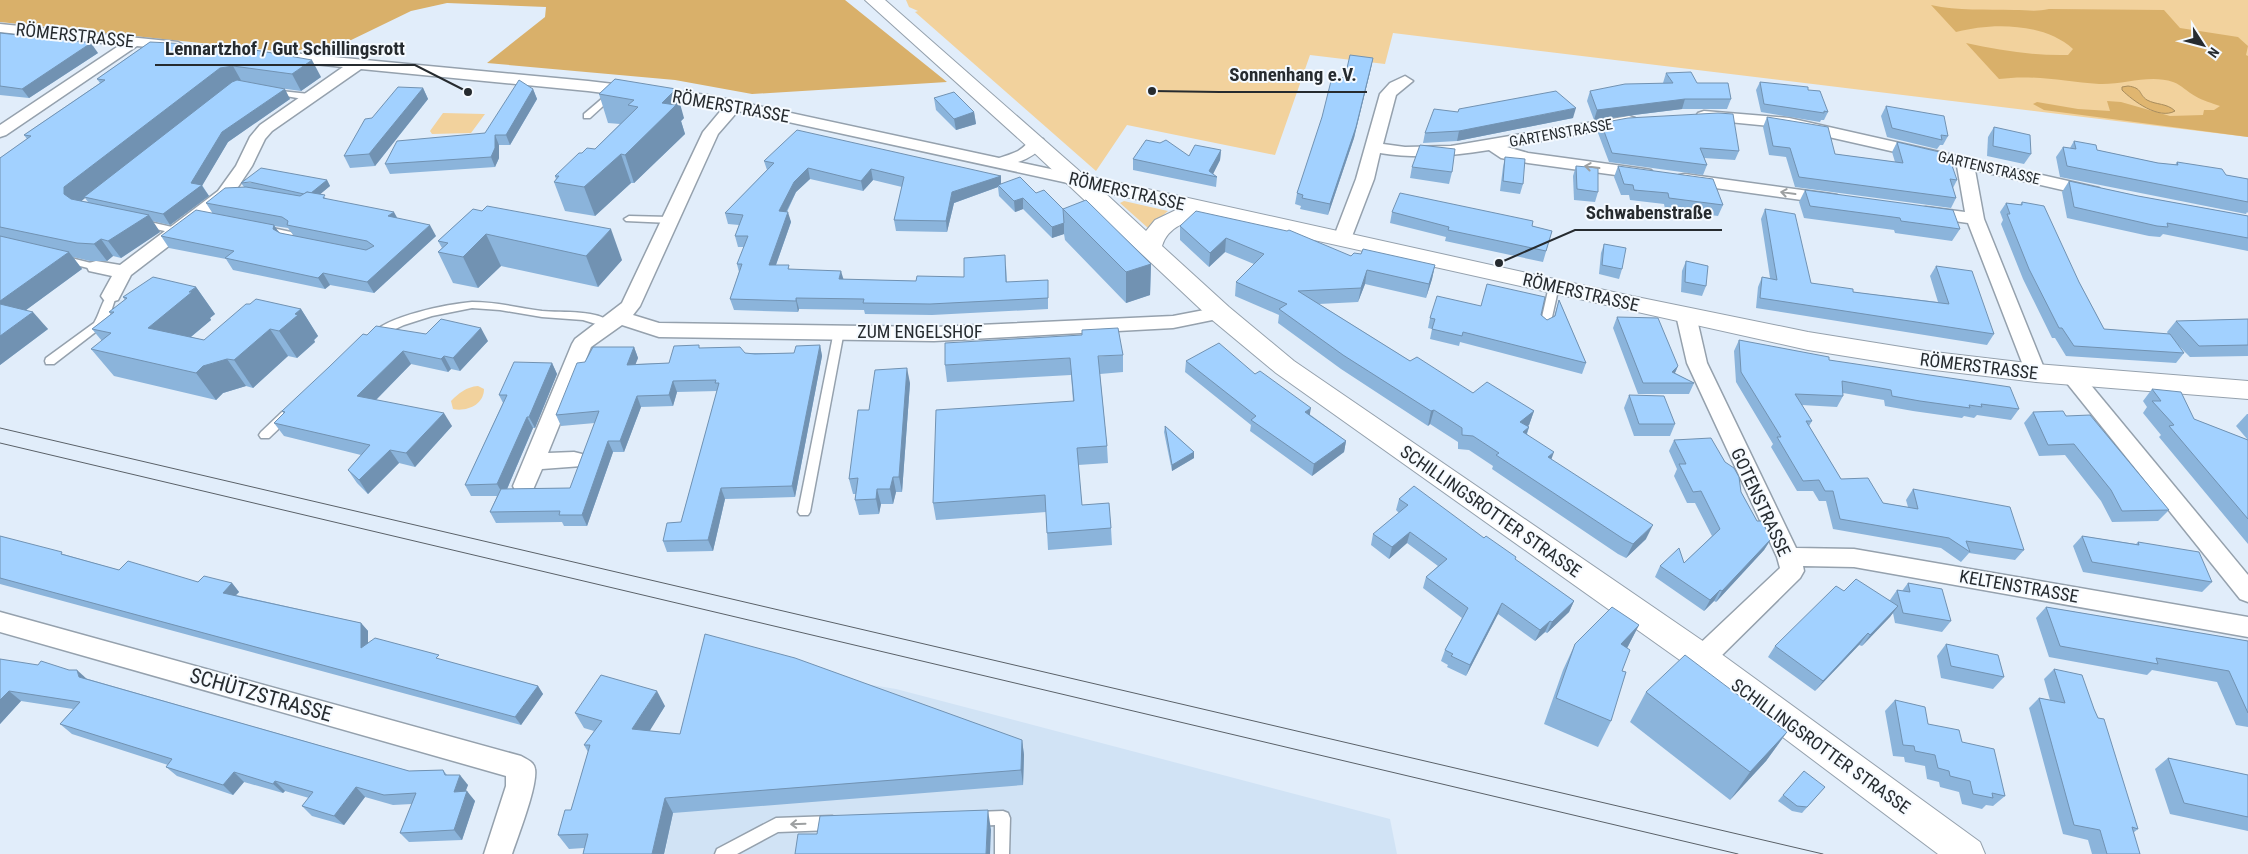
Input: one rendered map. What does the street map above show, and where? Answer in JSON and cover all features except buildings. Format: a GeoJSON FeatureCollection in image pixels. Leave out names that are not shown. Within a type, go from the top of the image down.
{"type":"FeatureCollection","features":[{"type":"Feature","properties":{"kind":"street","name":"SCHILLINGSROTTER STRASSE"},"geometry":{"type":"LineString","coordinates":[[874,0],[1037,143],[1220,313],[1285,367],[1702,658],[1967,854]]}},
{"type":"Feature","properties":{"kind":"street","name":"RÖMERSTRASSE"},"geometry":{"type":"LineString","coordinates":[[0,28],[194,48]]}},
{"type":"Feature","properties":{"kind":"street"},"geometry":{"type":"LineString","coordinates":[[0,132],[134,42]]}},
{"type":"Feature","properties":{"kind":"street","name":"RÖMERSTRASSE"},"geometry":{"type":"LineString","coordinates":[[271,56],[616,89],[735,105],[1686,315],[1818,342],[1926,360],[2036,374],[2248,390]]}},
{"type":"Feature","properties":{"kind":"street"},"geometry":{"type":"LineString","coordinates":[[111,296],[123,272],[178,231],[202,217],[229,194],[258,137],[266,128],[357,65]]}},
{"type":"Feature","properties":{"kind":"street"},"geometry":{"type":"LineString","coordinates":[[1342,239],[1365,179],[1388,94],[1405,81]]}},
{"type":"Feature","properties":{"kind":"street"},"geometry":{"type":"LineString","coordinates":[[524,486],[582,344],[593,334],[615,321],[630,306],[711,132],[735,105]]}},
{"type":"Feature","properties":{"kind":"street","name":"GARTENSTRASSE"},"geometry":{"type":"LineString","coordinates":[[1688,116],[1728,116],[1789,123],[2107,195]]}},
{"type":"Feature","properties":{"kind":"street","name":"GARTENSTRASSE"},"geometry":{"type":"LineString","coordinates":[[1373,147],[1406,152],[1432,152],[1493,145],[1643,120]]}},
{"type":"Feature","properties":{"kind":"street"},"geometry":{"type":"LineString","coordinates":[[1001,163],[1025,154],[1037,143]]}},
{"type":"Feature","properties":{"kind":"street"},"geometry":{"type":"LineString","coordinates":[[1493,145],[1507,154],[1528,158],[1847,202]]}},
{"type":"Feature","properties":{"kind":"street"},"geometry":{"type":"LineString","coordinates":[[1965,163],[1975,219],[2036,374]]}},
{"type":"Feature","properties":{"kind":"street"},"geometry":{"type":"LineString","coordinates":[[1148,248],[1155,232],[1170,220],[1206,209]]}},
{"type":"Feature","properties":{"kind":"street"},"geometry":{"type":"LineString","coordinates":[[1906,210],[1975,219]]}},
{"type":"Feature","properties":{"kind":"street"},"geometry":{"type":"LineString","coordinates":[[96,266],[123,272]]}},
{"type":"Feature","properties":{"kind":"street","name":"ZUM ENGELSHOF"},"geometry":{"type":"LineString","coordinates":[[615,321],[658,330],[934,334],[1174,322],[1220,313]]}},
{"type":"Feature","properties":{"kind":"street","name":"GOTENSTRASSE"},"geometry":{"type":"LineString","coordinates":[[1686,315],[1697,363],[1789,558],[1792,571],[1702,658]]}},
{"type":"Feature","properties":{"kind":"street"},"geometry":{"type":"LineString","coordinates":[[2073,377],[2248,592]]}},
{"type":"Feature","properties":{"kind":"street"},"geometry":{"type":"LineString","coordinates":[[535,461],[574,460]]}},
{"type":"Feature","properties":{"kind":"street","name":"KELTENSTRASSE"},"geometry":{"type":"LineString","coordinates":[[1789,558],[1854,558],[2248,626]]}},
{"type":"Feature","properties":{"kind":"street","name":"SCHÜTZSTRASSE"},"geometry":{"type":"LineString","coordinates":[[4,629],[512,765],[522,770],[520,786],[498,854]]}},
{"type":"Feature","properties":{"kind":"lane"},"geometry":{"type":"LineString","coordinates":[[587,116],[616,89]]}},
{"type":"Feature","properties":{"kind":"lane"},"geometry":{"type":"LineString","coordinates":[[261,90],[309,97]]}},
{"type":"Feature","properties":{"kind":"lane"},"geometry":{"type":"LineString","coordinates":[[629,220],[670,220]]}},
{"type":"Feature","properties":{"kind":"lane"},"geometry":{"type":"LineString","coordinates":[[131,221],[178,231]]}},
{"type":"Feature","properties":{"kind":"lane"},"geometry":{"type":"LineString","coordinates":[[252,226],[288,233],[286,240],[306,244]]}},
{"type":"Feature","properties":{"kind":"lane"},"geometry":{"type":"LineString","coordinates":[[57,258],[96,266]]}},
{"type":"Feature","properties":{"kind":"lane"},"geometry":{"type":"LineString","coordinates":[[1545,326],[1554,286]]}},
{"type":"Feature","properties":{"kind":"lane"},"geometry":{"type":"LineString","coordinates":[[50,362],[98,325],[105,315],[111,296]]}},
{"type":"Feature","properties":{"kind":"lane"},"geometry":{"type":"LineString","coordinates":[[369,340],[392,326],[412,318],[442,310],[485,305],[544,314],[590,316],[615,321]]}},
{"type":"Feature","properties":{"kind":"lane"},"geometry":{"type":"LineString","coordinates":[[804,512],[839,332]]}},
{"type":"Feature","properties":{"kind":"lane"},"geometry":{"type":"LineString","coordinates":[[265,435],[293,409]]}},
{"type":"Feature","properties":{"kind":"lane"},"geometry":{"type":"LineString","coordinates":[[963,819],[1003,818],[1002,854]]}},
{"type":"Feature","properties":{"kind":"lane"},"geometry":{"type":"LineString","coordinates":[[722,854],[776,825],[845,823]]}},
{"type":"Feature","properties":{"kind":"shaded area"},"geometry":{"type":"Polygon","coordinates":[[[0,0],[845,0],[947,82],[752,94],[675,80],[487,63],[545,17],[546,7],[447,3],[411,11],[345,43],[287,52],[0,22],[0,0]]]}},
{"type":"Feature","properties":{"kind":"shaded area"},"geometry":{"type":"Polygon","coordinates":[[[906,0],[2248,0],[2248,137],[1393,33],[1385,64],[1310,55],[1275,155],[1127,125],[1096,171],[915,12],[918,11],[909,7],[906,0]]]}},
{"type":"Feature","properties":{"kind":"shaded area"},"geometry":{"type":"Polygon","coordinates":[[[1931,5],[1951,8],[2031,11],[2049,9],[2164,10],[2180,28],[2238,37],[2248,46],[2246,55],[2248,56],[2248,137],[2044,110],[2033,104],[2037,102],[2078,109],[2110,111],[2107,101],[2121,102],[2170,116],[2203,115],[2204,110],[2214,110],[2220,106],[2198,98],[2176,83],[2164,80],[2146,79],[2099,84],[2025,77],[1999,79],[1966,43],[2042,55],[2068,55],[2073,49],[2061,40],[2048,34],[2018,27],[1986,27],[1956,32],[1931,5]]]}},
{"type":"Feature","properties":{"kind":"shaded area"},"geometry":{"type":"Polygon","coordinates":[[[2128,86],[2138,90],[2147,100],[2169,107],[2175,111],[2162,113],[2147,108],[2122,90],[2122,87],[2128,86]]]}},
{"type":"Feature","properties":{"kind":"shaded area"},"geometry":{"type":"Polygon","coordinates":[[[443,113],[485,114],[471,133],[432,134],[430,131],[443,113]]]}},
{"type":"Feature","properties":{"kind":"shaded area"},"geometry":{"type":"Polygon","coordinates":[[[1124,201],[1168,211],[1148,228],[1120,203],[1124,201]]]}},
{"type":"Feature","properties":{"kind":"shaded area"},"geometry":{"type":"Polygon","coordinates":[[[478,386],[484,389],[478,403],[469,408],[453,409],[451,401],[454,398],[466,389],[478,386]]]}},
{"type":"Feature","properties":{"kind":"shaded area"},"geometry":{"type":"Polygon","coordinates":[[[800,673],[896,689],[1390,819],[1397,854],[665,854],[672,813],[800,673]]]}},
{"type":"Feature","properties":{"kind":"tram line"},"geometry":{"type":"LineString","coordinates":[[0,428],[1823,854]]}},
{"type":"Feature","properties":{"kind":"tram line"},"geometry":{"type":"LineString","coordinates":[[0,443],[1738,854]]}},
{"type":"Feature","properties":{"kind":"place","name":"Sonnenhang e.V."},"geometry":{"type":"Point","coordinates":[1152,91]}},
{"type":"Feature","properties":{"kind":"place","name":"Lennartzhof / Gut Schillingsrott"},"geometry":{"type":"Point","coordinates":[468,92]}},
{"type":"Feature","properties":{"kind":"place","name":"Schwabenstraße"},"geometry":{"type":"Point","coordinates":[1499,263]}}]}
